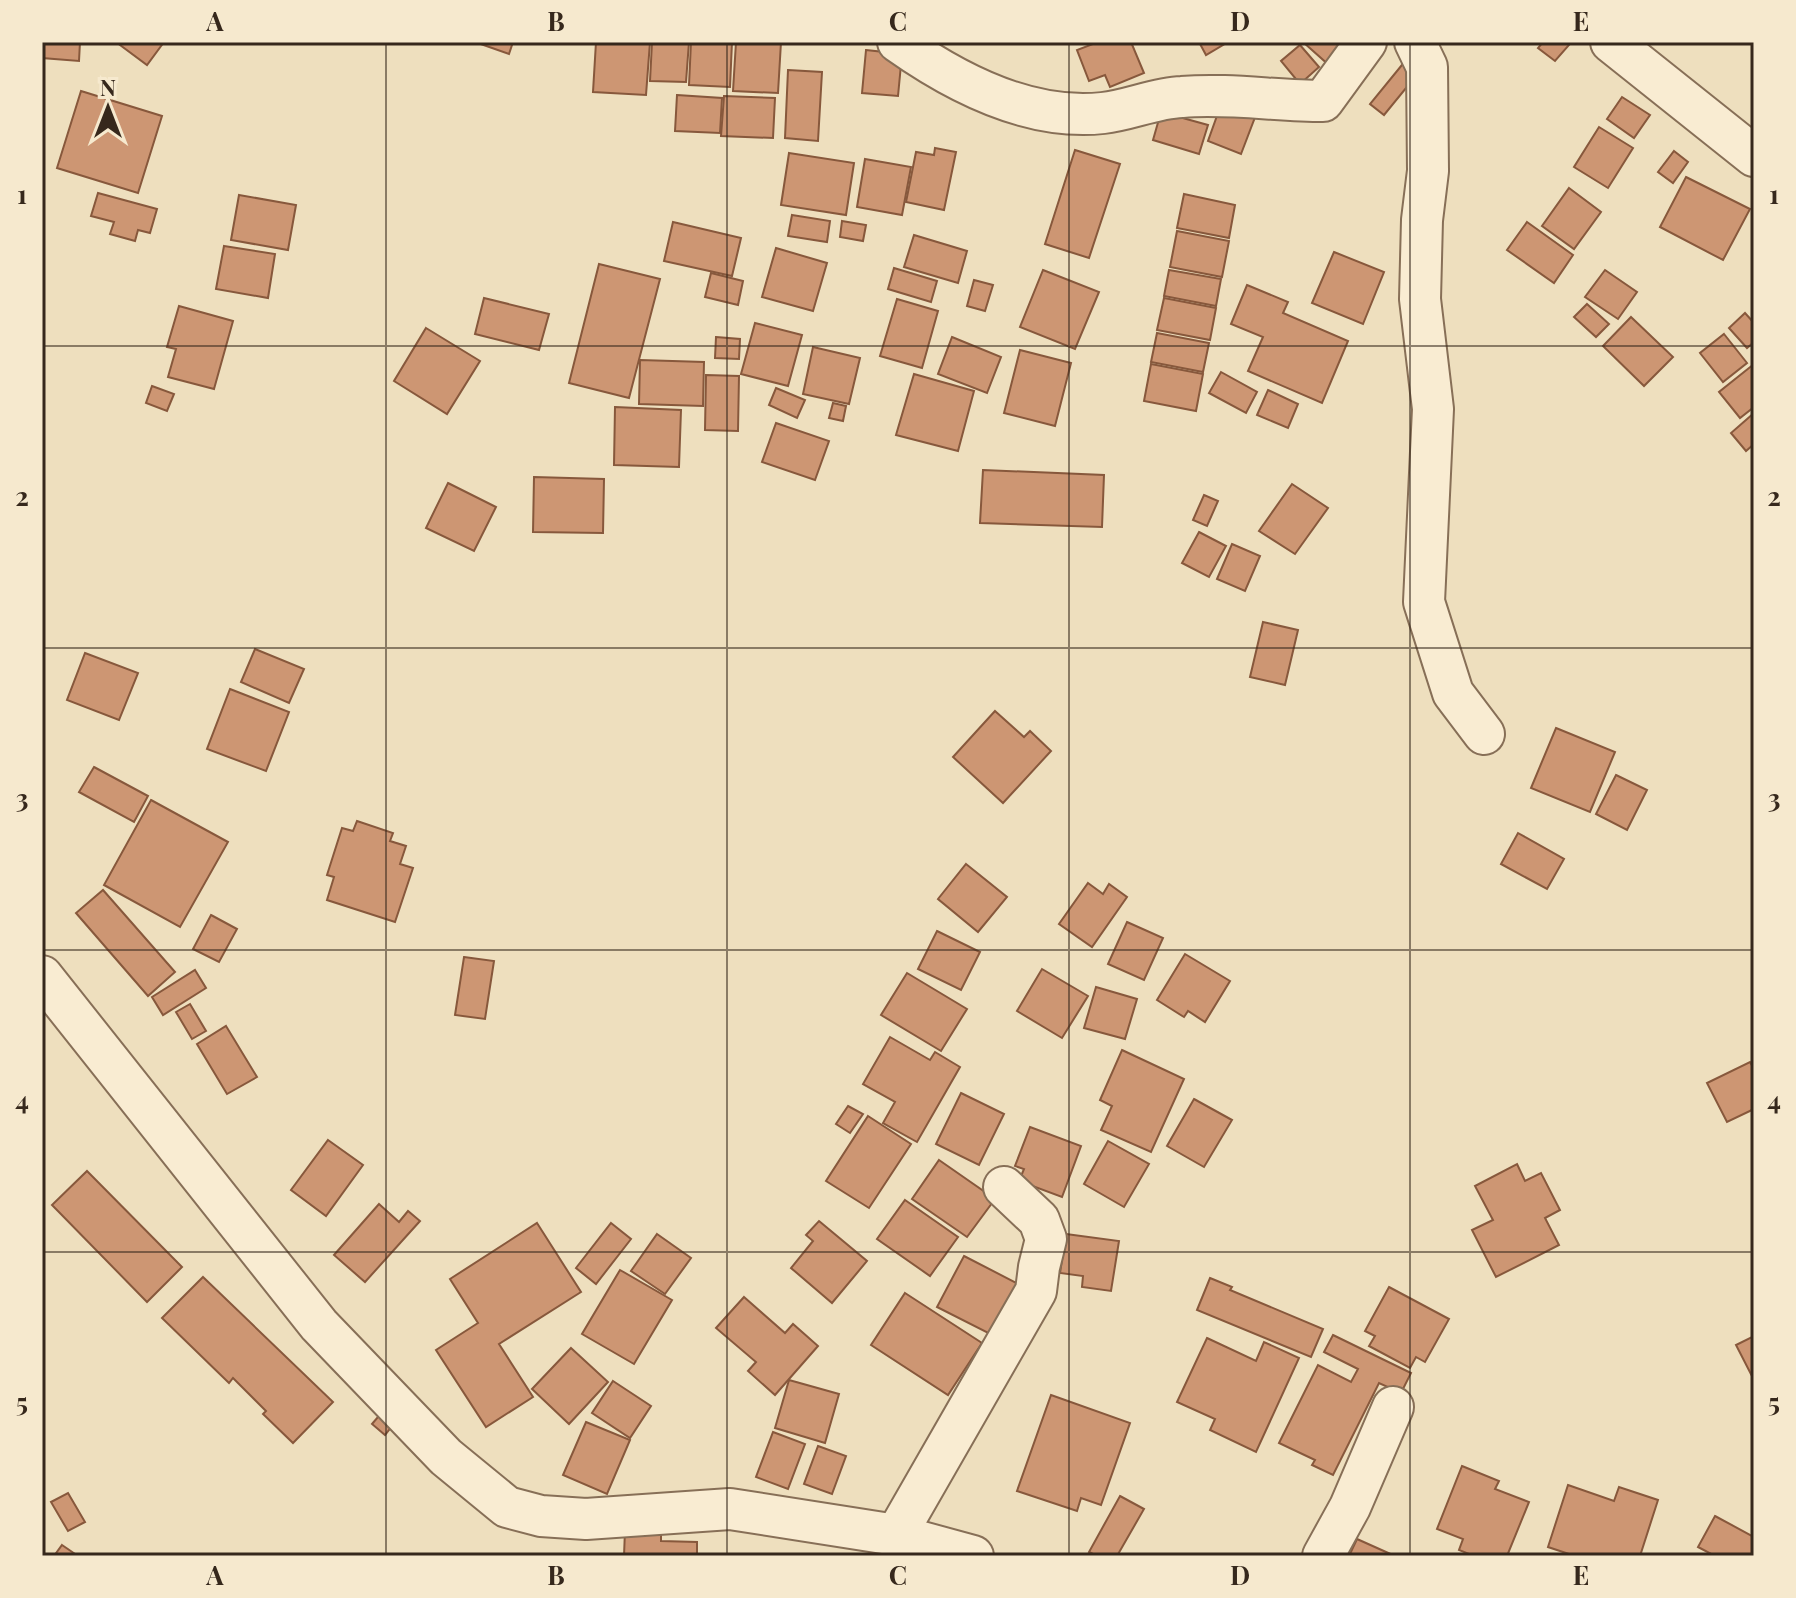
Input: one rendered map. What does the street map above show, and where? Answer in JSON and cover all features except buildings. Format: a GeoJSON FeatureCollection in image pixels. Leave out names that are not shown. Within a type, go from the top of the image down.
{"type":"FeatureCollection","features":[{"type":"Feature","properties":{"kind":"street"},"geometry":{"type":"LineString","coordinates":[[898,42],[970,86],[1025,106],[1071,114],[1104,113],[1180,97],[1323,101],[1366,42]]}},
{"type":"Feature","properties":{"kind":"street"},"geometry":{"type":"LineString","coordinates":[[1415,42],[1427,67],[1428,171],[1422,220],[1420,299],[1433,409],[1424,602],[1453,693],[1484,734]]}},
{"type":"Feature","properties":{"kind":"street"},"geometry":{"type":"LineString","coordinates":[[1611,42],[1754,156]]}},
{"type":"Feature","properties":{"kind":"street"},"geometry":{"type":"LineString","coordinates":[[42,976],[319,1325],[446,1457],[507,1507],[541,1516],[586,1519],[730,1509],[896,1535],[973,1556]]}},
{"type":"Feature","properties":{"kind":"street"},"geometry":{"type":"LineString","coordinates":[[896,1535],[1036,1291],[1046,1239],[1039,1220],[1004,1187]]}},
{"type":"Feature","properties":{"kind":"street"},"geometry":{"type":"LineString","coordinates":[[1323,1556],[1350,1507],[1393,1407]]}}]}
